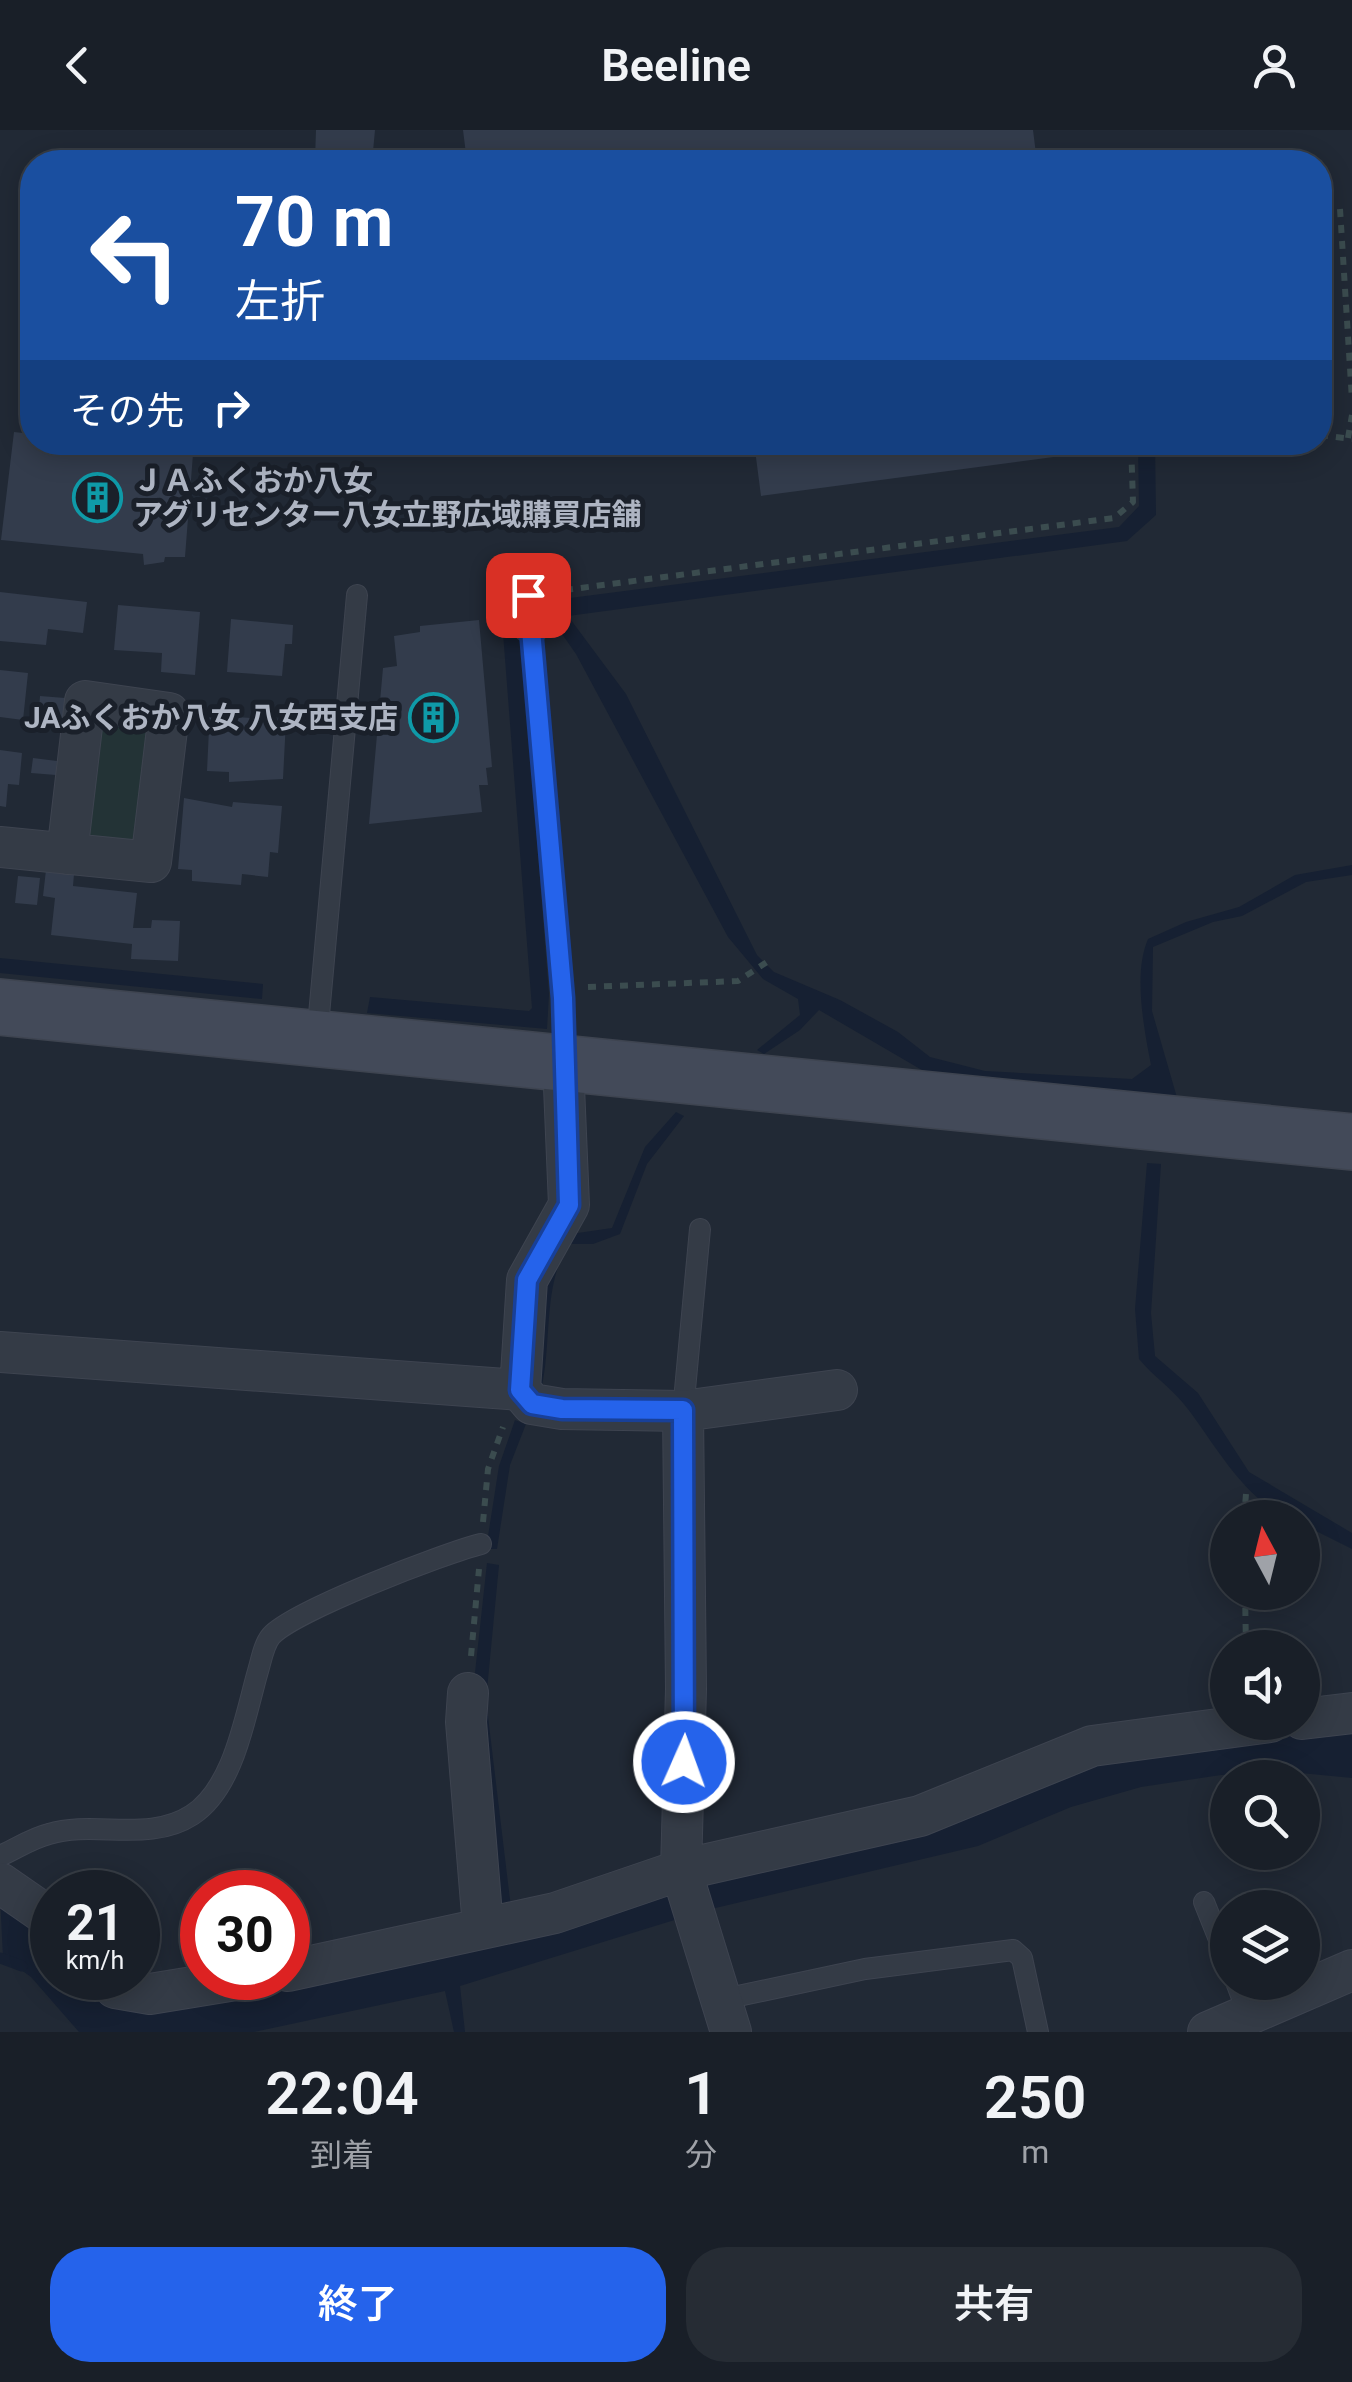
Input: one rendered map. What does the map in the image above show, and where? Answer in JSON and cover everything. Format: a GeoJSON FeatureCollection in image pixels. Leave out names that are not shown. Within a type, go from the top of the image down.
{"type":"FeatureCollection","features":[{"type":"Feature","properties":{"kind":"street"},"geometry":{"type":"LineString","coordinates":[[0,847],[67,854]]}},
{"type":"Feature","properties":{"kind":"street"},"geometry":{"type":"LineString","coordinates":[[0,1007],[1352,1142]]}},
{"type":"Feature","properties":{"kind":"street"},"geometry":{"type":"LineString","coordinates":[[563,1064],[569,1205],[527,1280],[520,1390],[532,1404],[562,1409],[683,1410],[836,1390]]}},
{"type":"Feature","properties":{"kind":"street"},"geometry":{"type":"LineString","coordinates":[[0,1352],[520,1390]]}},
{"type":"Feature","properties":{"kind":"street"},"geometry":{"type":"LineString","coordinates":[[683,1410],[686,1689],[681,1870],[728,2015]]}},
{"type":"Feature","properties":{"kind":"street"},"geometry":{"type":"LineString","coordinates":[[468,1693],[466,1722],[483,1927]]}},
{"type":"Feature","properties":{"kind":"street"},"geometry":{"type":"LineString","coordinates":[[1320,1717],[1352,1713]]}},
{"type":"Feature","properties":{"kind":"street"},"geometry":{"type":"LineString","coordinates":[[310,1966],[554,1912],[681,1870],[920,1816],[1092,1746],[1210,1730]]}},
{"type":"Feature","properties":{"kind":"street"},"geometry":{"type":"LineString","coordinates":[[0,1883],[30,1904]]}},
{"type":"Feature","properties":{"kind":"street"},"geometry":{"type":"LineString","coordinates":[[1320,1978],[1352,1970]]}},
{"type":"Feature","properties":{"kind":"street"},"geometry":{"type":"LineString","coordinates":[[1208,2032],[1240,2000]]}},
{"type":"Feature","properties":{"kind":"lane"},"geometry":{"type":"LineString","coordinates":[[317,1039],[357,596]]}},
{"type":"Feature","properties":{"kind":"lane"},"geometry":{"type":"LineString","coordinates":[[530,609],[562,988],[563,1064]]}},
{"type":"Feature","properties":{"kind":"lane"},"geometry":{"type":"LineString","coordinates":[[683,1410],[700,1229]]}},
{"type":"Feature","properties":{"kind":"lane"},"geometry":{"type":"LineString","coordinates":[[0,1856],[50,1833],[141,1830],[171,1825],[192,1816],[210,1800],[224,1775],[272,1636],[304,1614],[443,1554],[481,1544]]}},
{"type":"Feature","properties":{"kind":"lane"},"geometry":{"type":"LineString","coordinates":[[1204,1902],[1210,1917]]}},
{"type":"Feature","properties":{"kind":"lane"},"geometry":{"type":"LineString","coordinates":[[728,2015],[865,1969],[1013,1950],[1022,1958],[1038,2032]]}},
{"type":"Feature","properties":{"kind":"path"},"geometry":{"type":"LineString","coordinates":[[1340,209],[1352,400]]}},
{"type":"Feature","properties":{"kind":"path"},"geometry":{"type":"LineString","coordinates":[[1350,439],[1352,415]]}},
{"type":"Feature","properties":{"kind":"path"},"geometry":{"type":"LineString","coordinates":[[530,609],[1114,518],[1133,502],[1131,455]]}},
{"type":"Feature","properties":{"kind":"path"},"geometry":{"type":"LineString","coordinates":[[562,988],[738,981],[770,960]]}},
{"type":"Feature","properties":{"kind":"path"},"geometry":{"type":"LineString","coordinates":[[1246,1494],[1246,1500]]}},
{"type":"Feature","properties":{"kind":"shaded area"},"geometry":{"type":"Polygon","coordinates":[[[101,723],[149,727],[136,845],[90,836],[86,823],[101,723]]]}},
{"type":"Feature","properties":{"kind":"water"},"geometry":{"type":"Polygon","coordinates":[[[1138,455],[1155,455],[1156,515],[1127,541],[568,616],[626,694],[757,955],[774,972],[840,1000],[898,1032],[930,1057],[985,1071],[1132,1079],[1151,1065],[1141,984],[1148,939],[1186,922],[1239,907],[1295,875],[1352,865],[1352,875],[1306,882],[1242,916],[1213,922],[1153,947],[1152,1011],[1178,1101],[939,1080],[819,1010],[800,1030],[764,1054],[757,1050],[800,1015],[798,999],[763,979],[728,937],[576,654],[550,617],[520,626],[549,994],[547,1029],[367,1013],[370,997],[529,1011],[532,1008],[501,607],[1119,527],[1139,506],[1138,455]]]}},
{"type":"Feature","properties":{"kind":"water"},"geometry":{"type":"Polygon","coordinates":[[[0,958],[263,984],[262,999],[0,973],[0,958]]]}},
{"type":"Feature","properties":{"kind":"water"},"geometry":{"type":"Polygon","coordinates":[[[676,1112],[684,1116],[647,1164],[620,1234],[593,1244],[568,1244],[551,1295],[542,1386],[533,1386],[541,1287],[564,1235],[612,1228],[645,1147],[676,1112]]]}},
{"type":"Feature","properties":{"kind":"water"},"geometry":{"type":"Polygon","coordinates":[[[1147,1163],[1161,1164],[1151,1313],[1155,1356],[1198,1393],[1249,1472],[1296,1500],[1261,1500],[1234,1473],[1183,1403],[1139,1359],[1135,1309],[1147,1163]]]}},
{"type":"Feature","properties":{"kind":"water"},"geometry":{"type":"Polygon","coordinates":[[[515,1420],[526,1424],[510,1465],[497,1549],[486,1549],[499,1466],[515,1420]]]}},
{"type":"Feature","properties":{"kind":"water"},"geometry":{"type":"Polygon","coordinates":[[[1320,1514],[1352,1533],[1352,1549],[1320,1533],[1320,1514]]]}},
{"type":"Feature","properties":{"kind":"water"},"geometry":{"type":"Polygon","coordinates":[[[487,1563],[499,1565],[486,1700],[514,1933],[1095,1759],[1231,1740],[1320,1740],[1320,1727],[1352,1723],[1352,1778],[1320,1775],[1320,1760],[1210,1760],[1210,1777],[1141,1787],[1071,1807],[978,1846],[707,1910],[460,1986],[465,2032],[454,2032],[445,1991],[254,2032],[79,2032],[51,2000],[136,2000],[148,2006],[180,2000],[310,2000],[310,1974],[498,1937],[472,1700],[487,1563]]]}},
{"type":"Feature","properties":{"kind":"water"},"geometry":{"type":"Polygon","coordinates":[[[0,1896],[30,1916],[30,1976],[3,1957],[0,1896]]]}},
{"type":"Feature","properties":{"kind":"building"},"geometry":{"type":"Polygon","coordinates":[[[316,130],[375,130],[373,150],[315,150],[316,130]]]}},
{"type":"Feature","properties":{"kind":"building"},"geometry":{"type":"Polygon","coordinates":[[[463,130],[1033,130],[1036,150],[466,150],[463,130]]]}},
{"type":"Feature","properties":{"kind":"building","name":"ＪＡふくおか八女 アグリセンター八女立野広域購買店舗"},"geometry":{"type":"Polygon","coordinates":[[[14,432],[20,433],[20,455],[193,455],[185,557],[165,557],[164,562],[144,565],[143,554],[1,540],[14,432]]]}},
{"type":"Feature","properties":{"kind":"building"},"geometry":{"type":"Polygon","coordinates":[[[756,455],[1068,455],[761,496],[756,455]]]}},
{"type":"Feature","properties":{"kind":"building"},"geometry":{"type":"Polygon","coordinates":[[[0,592],[87,602],[83,633],[48,629],[46,645],[0,641],[0,592]]]}},
{"type":"Feature","properties":{"kind":"building"},"geometry":{"type":"Polygon","coordinates":[[[118,605],[200,612],[195,675],[161,672],[162,653],[114,650],[118,605]]]}},
{"type":"Feature","properties":{"kind":"building"},"geometry":{"type":"Polygon","coordinates":[[[231,619],[293,625],[292,644],[285,644],[282,676],[227,672],[231,619]]]}},
{"type":"Feature","properties":{"kind":"building","name":"JAふくおか八女 八女西支店"},"geometry":{"type":"Polygon","coordinates":[[[479,620],[492,767],[486,768],[488,785],[479,785],[482,812],[369,824],[383,668],[397,666],[394,636],[420,632],[420,626],[479,620]]]}},
{"type":"Feature","properties":{"kind":"building"},"geometry":{"type":"Polygon","coordinates":[[[0,670],[28,673],[23,720],[0,717],[0,670]]]}},
{"type":"Feature","properties":{"kind":"building"},"geometry":{"type":"Polygon","coordinates":[[[40,696],[65,698],[63,724],[38,722],[40,696]]]}},
{"type":"Feature","properties":{"kind":"building"},"geometry":{"type":"Polygon","coordinates":[[[210,708],[235,709],[235,717],[286,720],[283,779],[229,782],[229,772],[207,771],[210,708]]]}},
{"type":"Feature","properties":{"kind":"building"},"geometry":{"type":"Polygon","coordinates":[[[0,750],[22,753],[19,785],[8,784],[6,807],[0,806],[0,750]]]}},
{"type":"Feature","properties":{"kind":"building"},"geometry":{"type":"Polygon","coordinates":[[[33,758],[57,761],[56,775],[31,773],[33,758]]]}},
{"type":"Feature","properties":{"kind":"building"},"geometry":{"type":"Polygon","coordinates":[[[184,798],[232,807],[233,802],[282,806],[278,853],[270,852],[268,877],[242,874],[241,885],[192,881],[192,870],[178,869],[184,798]]]}},
{"type":"Feature","properties":{"kind":"building"},"geometry":{"type":"Polygon","coordinates":[[[46,870],[74,874],[73,886],[137,893],[133,928],[151,928],[152,920],[180,921],[178,961],[131,959],[132,944],[51,935],[55,898],[43,896],[46,870]]]}},
{"type":"Feature","properties":{"kind":"building"},"geometry":{"type":"Polygon","coordinates":[[[18,876],[40,878],[37,905],[15,903],[18,876]]]}},
{"type":"Feature","properties":{"kind":"waterway"},"geometry":{"type":"LineString","coordinates":[[0,1958],[22,1966]]}},
{"type":"Feature","properties":{"kind":"place","name":"ＪＡふくおか八女 アグリセンター八女立野広域購買店舗"},"geometry":{"type":"Point","coordinates":[98,497]}},
{"type":"Feature","properties":{"kind":"place","name":"JAふくおか八女 八女西支店"},"geometry":{"type":"Point","coordinates":[433,717]}},
{"type":"Feature","properties":{"kind":"route"},"geometry":{"type":"LineString","coordinates":[[528,595],[563,998],[569,1205],[527,1280],[520,1390],[532,1404],[562,1409],[683,1410],[684,1762]]}}]}
